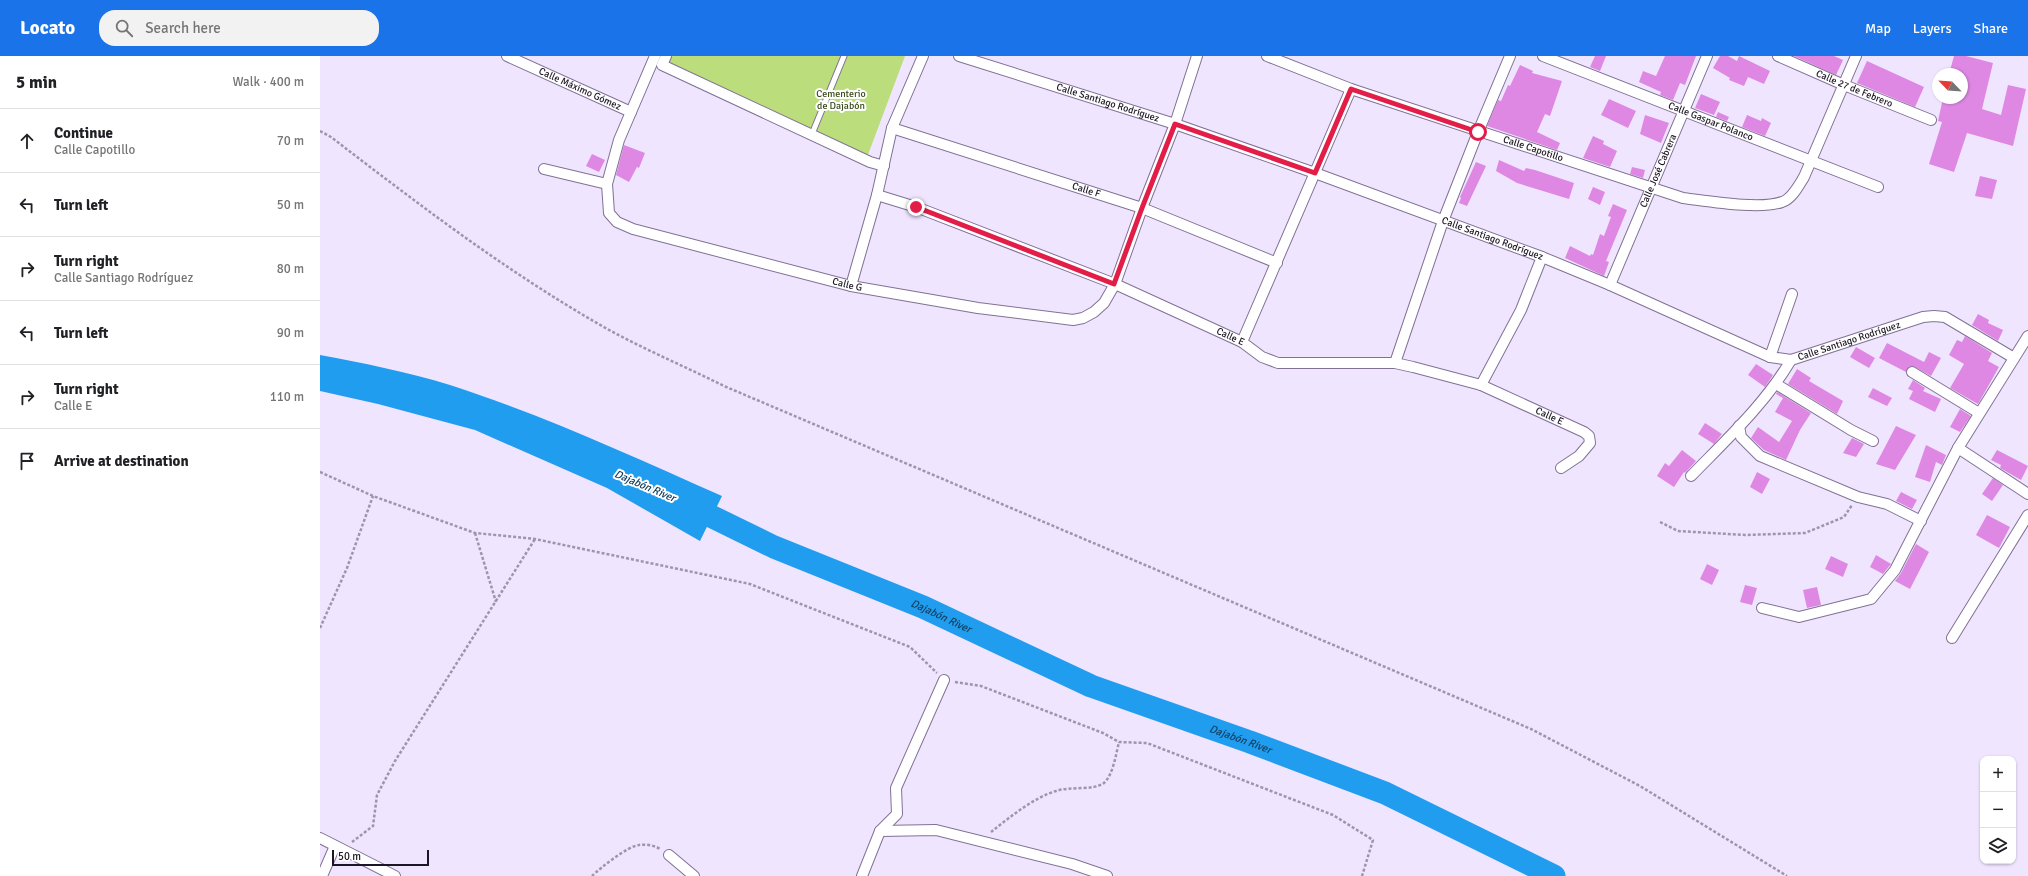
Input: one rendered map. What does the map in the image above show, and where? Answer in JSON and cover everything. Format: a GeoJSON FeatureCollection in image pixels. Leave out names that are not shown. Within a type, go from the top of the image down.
{"type":"FeatureCollection","features":[{"type":"Feature","properties":{"kind":"street","name":"Calle Máximo Gómez"},"geometry":{"type":"LineString","coordinates":[[507,56],[631,112]]}},
{"type":"Feature","properties":{"kind":"street"},"geometry":{"type":"LineString","coordinates":[[544,169],[607,184],[619,140],[655,56]]}},
{"type":"Feature","properties":{"kind":"street"},"geometry":{"type":"LineString","coordinates":[[666,56],[662,65],[870,162],[884,166]]}},
{"type":"Feature","properties":{"kind":"street"},"geometry":{"type":"LineString","coordinates":[[851,286],[877,195],[892,128],[923,56]]}},
{"type":"Feature","properties":{"kind":"street","name":"Calle Santiago Rodríguez"},"geometry":{"type":"LineString","coordinates":[[959,56],[1175,124],[1315,173],[1542,257],[1610,285],[1770,357],[1791,360],[1923,317],[1934,316],[1945,317],[2014,358]]}},
{"type":"Feature","properties":{"kind":"street"},"geometry":{"type":"LineString","coordinates":[[1114,284],[1175,124],[1197,56]]}},
{"type":"Feature","properties":{"kind":"street","name":"Calle Capotillo"},"geometry":{"type":"LineString","coordinates":[[1267,56],[1293,61],[1351,89],[1478,132],[1683,198],[1734,204],[1767,204],[1783,202],[1795,191],[1812,162]]}},
{"type":"Feature","properties":{"kind":"street"},"geometry":{"type":"LineString","coordinates":[[1395,364],[1443,221],[1510,56]]}},
{"type":"Feature","properties":{"kind":"street","name":"Calle Gaspar Polanco"},"geometry":{"type":"LineString","coordinates":[[1543,56],[1878,187]]}},
{"type":"Feature","properties":{"kind":"street","name":"Calle José Cabrera"},"geometry":{"type":"LineString","coordinates":[[1610,285],[1650,188],[1684,112],[1706,56]]}},
{"type":"Feature","properties":{"kind":"street","name":"Calle 27 de Febrero"},"geometry":{"type":"LineString","coordinates":[[1778,56],[1844,85],[1931,120]]}},
{"type":"Feature","properties":{"kind":"street"},"geometry":{"type":"LineString","coordinates":[[1812,162],[1856,56]]}},
{"type":"Feature","properties":{"kind":"street"},"geometry":{"type":"LineString","coordinates":[[1242,342],[1351,89]]}},
{"type":"Feature","properties":{"kind":"street","name":"Calle F"},"geometry":{"type":"LineString","coordinates":[[892,128],[1142,208],[1277,263]]}},
{"type":"Feature","properties":{"kind":"street","name":"Calle G"},"geometry":{"type":"LineString","coordinates":[[607,184],[609,213],[617,222],[633,229],[851,286],[978,308],[1072,320],[1094,312],[1104,303],[1114,284]]}},
{"type":"Feature","properties":{"kind":"street","name":"Calle E"},"geometry":{"type":"LineString","coordinates":[[877,195],[916,207],[1114,284],[1242,342],[1262,357],[1278,363],[1395,364],[1481,385],[1584,432],[1589,436],[1590,443],[1579,456],[1561,468]]}},
{"type":"Feature","properties":{"kind":"street"},"geometry":{"type":"LineString","coordinates":[[1481,385],[1521,310],[1542,257]]}},
{"type":"Feature","properties":{"kind":"street"},"geometry":{"type":"LineString","coordinates":[[1770,357],[1792,294]]}},
{"type":"Feature","properties":{"kind":"street"},"geometry":{"type":"LineString","coordinates":[[1762,608],[1799,617],[1871,599],[1895,570],[1958,448],[2028,336]]}},
{"type":"Feature","properties":{"kind":"street"},"geometry":{"type":"LineString","coordinates":[[1691,476],[1739,426],[1776,384],[1791,360]]}},
{"type":"Feature","properties":{"kind":"street"},"geometry":{"type":"LineString","coordinates":[[1912,372],[1979,413]]}},
{"type":"Feature","properties":{"kind":"street"},"geometry":{"type":"LineString","coordinates":[[1776,384],[1850,430],[1873,441]]}},
{"type":"Feature","properties":{"kind":"street"},"geometry":{"type":"LineString","coordinates":[[1739,426],[1741,437],[1760,456],[1858,497],[1886,504],[1921,521]]}},
{"type":"Feature","properties":{"kind":"street"},"geometry":{"type":"LineString","coordinates":[[1958,448],[2028,494]]}},
{"type":"Feature","properties":{"kind":"street"},"geometry":{"type":"LineString","coordinates":[[1952,638],[2028,515]]}},
{"type":"Feature","properties":{"kind":"street"},"geometry":{"type":"LineString","coordinates":[[862,876],[880,831],[897,814],[896,788],[944,680]]}},
{"type":"Feature","properties":{"kind":"street"},"geometry":{"type":"LineString","coordinates":[[880,831],[936,830],[1072,864],[1106,876]]}},
{"type":"Feature","properties":{"kind":"street"},"geometry":{"type":"LineString","coordinates":[[320,838],[395,876]]}},
{"type":"Feature","properties":{"kind":"street"},"geometry":{"type":"LineString","coordinates":[[322,876],[339,848]]}},
{"type":"Feature","properties":{"kind":"street"},"geometry":{"type":"LineString","coordinates":[[669,855],[694,876]]}},
{"type":"Feature","properties":{"kind":"lane"},"geometry":{"type":"LineString","coordinates":[[812,134],[844,56]]}},
{"type":"Feature","properties":{"kind":"path"},"geometry":{"type":"LineString","coordinates":[[320,131],[332,137],[403,193],[514,271],[602,326],[724,386],[1531,729],[1640,786],[1787,876]]}},
{"type":"Feature","properties":{"kind":"path"},"geometry":{"type":"LineString","coordinates":[[320,472],[373,496],[475,533],[535,539],[750,584],[910,647],[944,680],[981,686],[1103,733],[1119,742],[1147,743],[1333,815],[1374,840],[1362,876]]}},
{"type":"Feature","properties":{"kind":"path"},"geometry":{"type":"LineString","coordinates":[[320,628],[347,568],[373,496]]}},
{"type":"Feature","properties":{"kind":"path"},"geometry":{"type":"LineString","coordinates":[[1660,522],[1678,531],[1745,535],[1805,533],[1844,517],[1858,497]]}},
{"type":"Feature","properties":{"kind":"path"},"geometry":{"type":"LineString","coordinates":[[475,533],[496,602]]}},
{"type":"Feature","properties":{"kind":"path"},"geometry":{"type":"LineString","coordinates":[[339,848],[373,826],[378,795],[395,761],[535,539]]}},
{"type":"Feature","properties":{"kind":"path"},"geometry":{"type":"LineString","coordinates":[[982,841],[1014,813],[1055,791],[1075,787],[1093,788],[1105,782],[1111,770],[1119,742]]}},
{"type":"Feature","properties":{"kind":"path"},"geometry":{"type":"LineString","coordinates":[[592,876],[602,866],[638,845],[653,845],[669,855]]}},
{"type":"Feature","properties":{"kind":"green space","name":"Cementerio de Dajabón"},"geometry":{"type":"Polygon","coordinates":[[[670,56],[905,56],[866,160],[666,66],[670,56]]]}},
{"type":"Feature","properties":{"kind":"water"},"geometry":{"type":"Polygon","coordinates":[[[320,355],[418,376],[485,397],[519,409],[587,437],[722,496],[700,541],[607,488],[475,430],[378,404],[320,391],[320,355]]]}},
{"type":"Feature","properties":{"kind":"building"},"geometry":{"type":"Polygon","coordinates":[[[1595,56],[1606,56],[1600,71],[1590,67],[1595,56]]]}},
{"type":"Feature","properties":{"kind":"building"},"geometry":{"type":"Polygon","coordinates":[[[1665,56],[1696,56],[1685,85],[1680,83],[1673,100],[1660,95],[1661,92],[1639,82],[1643,71],[1656,76],[1665,56]]]}},
{"type":"Feature","properties":{"kind":"building"},"geometry":{"type":"Polygon","coordinates":[[[1720,56],[1728,56],[1737,61],[1739,56],[1770,71],[1764,84],[1748,77],[1744,86],[1729,80],[1730,78],[1713,68],[1720,56]]]}},
{"type":"Feature","properties":{"kind":"building"},"geometry":{"type":"Polygon","coordinates":[[[1794,56],[1834,56],[1843,60],[1836,75],[1794,56]]]}},
{"type":"Feature","properties":{"kind":"building"},"geometry":{"type":"Polygon","coordinates":[[[1954,56],[1966,56],[1993,63],[1982,109],[2001,115],[2008,85],[2026,89],[2013,146],[1967,133],[1954,172],[1929,164],[1942,122],[1938,121],[1942,104],[1968,104],[1968,68],[1951,68],[1954,56]]]}},
{"type":"Feature","properties":{"kind":"building"},"geometry":{"type":"Polygon","coordinates":[[[1867,61],[1924,87],[1915,107],[1857,83],[1867,61]]]}},
{"type":"Feature","properties":{"kind":"building"},"geometry":{"type":"Polygon","coordinates":[[[1520,65],[1533,71],[1532,73],[1562,81],[1550,116],[1545,114],[1537,132],[1560,143],[1557,150],[1487,126],[1498,100],[1501,101],[1508,85],[1510,86],[1520,65]]]}},
{"type":"Feature","properties":{"kind":"building"},"geometry":{"type":"Polygon","coordinates":[[[1701,94],[1720,102],[1714,115],[1695,108],[1701,94]]]}},
{"type":"Feature","properties":{"kind":"building"},"geometry":{"type":"Polygon","coordinates":[[[1609,99],[1636,111],[1628,128],[1601,115],[1609,99]]]}},
{"type":"Feature","properties":{"kind":"building"},"geometry":{"type":"Polygon","coordinates":[[[1718,112],[1729,117],[1727,121],[1716,117],[1718,112]]]}},
{"type":"Feature","properties":{"kind":"building"},"geometry":{"type":"Polygon","coordinates":[[[1645,115],[1669,123],[1661,143],[1640,134],[1645,115]]]}},
{"type":"Feature","properties":{"kind":"building"},"geometry":{"type":"Polygon","coordinates":[[[1747,115],[1761,121],[1762,118],[1771,123],[1765,136],[1742,127],[1747,115]]]}},
{"type":"Feature","properties":{"kind":"building"},"geometry":{"type":"Polygon","coordinates":[[[1593,136],[1604,141],[1603,144],[1617,151],[1610,167],[1583,158],[1593,136]]]}},
{"type":"Feature","properties":{"kind":"building"},"geometry":{"type":"Polygon","coordinates":[[[624,145],[645,153],[639,168],[637,167],[629,182],[616,175],[624,145]]]}},
{"type":"Feature","properties":{"kind":"building"},"geometry":{"type":"Polygon","coordinates":[[[592,154],[605,160],[599,172],[586,166],[592,154]]]}},
{"type":"Feature","properties":{"kind":"building"},"geometry":{"type":"Polygon","coordinates":[[[1499,160],[1524,171],[1526,168],[1535,170],[1574,183],[1569,199],[1517,183],[1496,171],[1499,160]]]}},
{"type":"Feature","properties":{"kind":"building"},"geometry":{"type":"Polygon","coordinates":[[[1476,162],[1486,166],[1467,206],[1459,203],[1460,197],[1476,162]]]}},
{"type":"Feature","properties":{"kind":"building"},"geometry":{"type":"Polygon","coordinates":[[[1632,167],[1645,170],[1643,178],[1630,174],[1632,167]]]}},
{"type":"Feature","properties":{"kind":"building"},"geometry":{"type":"Polygon","coordinates":[[[1980,176],[1997,180],[1992,199],[1975,196],[1980,176]]]}},
{"type":"Feature","properties":{"kind":"building"},"geometry":{"type":"Polygon","coordinates":[[[1593,187],[1605,192],[1600,205],[1588,199],[1593,187]]]}},
{"type":"Feature","properties":{"kind":"building"},"geometry":{"type":"Polygon","coordinates":[[[1613,204],[1627,210],[1606,261],[1609,262],[1604,276],[1565,258],[1570,246],[1590,256],[1591,254],[1593,255],[1600,234],[1604,236],[1611,217],[1608,216],[1613,204]]]}},
{"type":"Feature","properties":{"kind":"building"},"geometry":{"type":"Polygon","coordinates":[[[1978,314],[1989,320],[1988,323],[2003,330],[1998,341],[1972,325],[1978,314]]]}},
{"type":"Feature","properties":{"kind":"building"},"geometry":{"type":"Polygon","coordinates":[[[1965,336],[1992,353],[1988,361],[1999,367],[1978,404],[1950,388],[1964,364],[1949,355],[1957,340],[1962,342],[1965,336]]]}},
{"type":"Feature","properties":{"kind":"building"},"geometry":{"type":"Polygon","coordinates":[[[1887,343],[1924,362],[1929,352],[1941,358],[1931,376],[1913,366],[1909,367],[1906,372],[1879,358],[1887,343]]]}},
{"type":"Feature","properties":{"kind":"building"},"geometry":{"type":"Polygon","coordinates":[[[1856,347],[1875,358],[1869,368],[1850,357],[1856,347]]]}},
{"type":"Feature","properties":{"kind":"building"},"geometry":{"type":"Polygon","coordinates":[[[1756,364],[1773,375],[1765,387],[1748,375],[1756,364]]]}},
{"type":"Feature","properties":{"kind":"building"},"geometry":{"type":"Polygon","coordinates":[[[1797,369],[1811,378],[1809,381],[1843,401],[1837,414],[1788,384],[1797,369]]]}},
{"type":"Feature","properties":{"kind":"building"},"geometry":{"type":"Polygon","coordinates":[[[1913,380],[1925,388],[1923,391],[1941,399],[1935,412],[1909,399],[1913,391],[1908,389],[1913,380]]]}},
{"type":"Feature","properties":{"kind":"building"},"geometry":{"type":"Polygon","coordinates":[[[1873,388],[1892,398],[1887,406],[1868,397],[1873,388]]]}},
{"type":"Feature","properties":{"kind":"building"},"geometry":{"type":"Polygon","coordinates":[[[1777,392],[1811,413],[1800,430],[1786,460],[1764,450],[1751,438],[1758,427],[1779,442],[1792,421],[1775,412],[1783,398],[1776,394],[1777,392]]]}},
{"type":"Feature","properties":{"kind":"building"},"geometry":{"type":"Polygon","coordinates":[[[1960,409],[1971,416],[1960,432],[1950,427],[1960,409]]]}},
{"type":"Feature","properties":{"kind":"building"},"geometry":{"type":"Polygon","coordinates":[[[1705,423],[1722,434],[1714,444],[1698,434],[1705,423]]]}},
{"type":"Feature","properties":{"kind":"building"},"geometry":{"type":"Polygon","coordinates":[[[1896,426],[1916,435],[1895,470],[1876,464],[1896,426]]]}},
{"type":"Feature","properties":{"kind":"building"},"geometry":{"type":"Polygon","coordinates":[[[1852,438],[1864,444],[1856,457],[1843,453],[1852,438]]]}},
{"type":"Feature","properties":{"kind":"building"},"geometry":{"type":"Polygon","coordinates":[[[1926,445],[1946,455],[1942,465],[1936,462],[1930,482],[1915,477],[1926,445]]]}},
{"type":"Feature","properties":{"kind":"building"},"geometry":{"type":"Polygon","coordinates":[[[1682,450],[1696,461],[1685,473],[1684,472],[1674,487],[1657,476],[1665,463],[1669,466],[1682,450]]]}},
{"type":"Feature","properties":{"kind":"building"},"geometry":{"type":"Polygon","coordinates":[[[1997,450],[2028,466],[2021,480],[2000,468],[2001,465],[1991,460],[1997,450]]]}},
{"type":"Feature","properties":{"kind":"building"},"geometry":{"type":"Polygon","coordinates":[[[1757,472],[1770,479],[1762,494],[1750,487],[1757,472]]]}},
{"type":"Feature","properties":{"kind":"building"},"geometry":{"type":"Polygon","coordinates":[[[1993,478],[2003,485],[1992,501],[1982,494],[1993,478]]]}},
{"type":"Feature","properties":{"kind":"building"},"geometry":{"type":"Polygon","coordinates":[[[1901,492],[1917,500],[1912,509],[1896,501],[1901,492]]]}},
{"type":"Feature","properties":{"kind":"building"},"geometry":{"type":"Polygon","coordinates":[[[1987,515],[2010,527],[1999,548],[1976,535],[1987,515]]]}},
{"type":"Feature","properties":{"kind":"building"},"geometry":{"type":"Polygon","coordinates":[[[1916,544],[1929,552],[1910,589],[1895,581],[1901,573],[1916,544]]]}},
{"type":"Feature","properties":{"kind":"building"},"geometry":{"type":"Polygon","coordinates":[[[1876,555],[1891,564],[1883,574],[1870,567],[1876,555]]]}},
{"type":"Feature","properties":{"kind":"building"},"geometry":{"type":"Polygon","coordinates":[[[1831,556],[1848,564],[1843,577],[1825,569],[1831,556]]]}},
{"type":"Feature","properties":{"kind":"building"},"geometry":{"type":"Polygon","coordinates":[[[1707,564],[1719,570],[1712,585],[1700,579],[1707,564]]]}},
{"type":"Feature","properties":{"kind":"building"},"geometry":{"type":"Polygon","coordinates":[[[1745,585],[1757,588],[1752,605],[1740,602],[1745,585]]]}},
{"type":"Feature","properties":{"kind":"building"},"geometry":{"type":"Polygon","coordinates":[[[1817,587],[1821,605],[1807,608],[1803,590],[1817,587]]]}},
{"type":"Feature","properties":{"kind":"waterway","name":"Dajabón River"},"geometry":{"type":"LineString","coordinates":[[684,503],[774,547],[923,607],[1091,686],[1250,742],[1385,793],[1554,876]]}},
{"type":"Feature","properties":{"kind":"route"},"geometry":{"type":"LineString","coordinates":[[916,207],[1114,284],[1175,124],[1315,173],[1351,89],[1478,132]]}}]}
